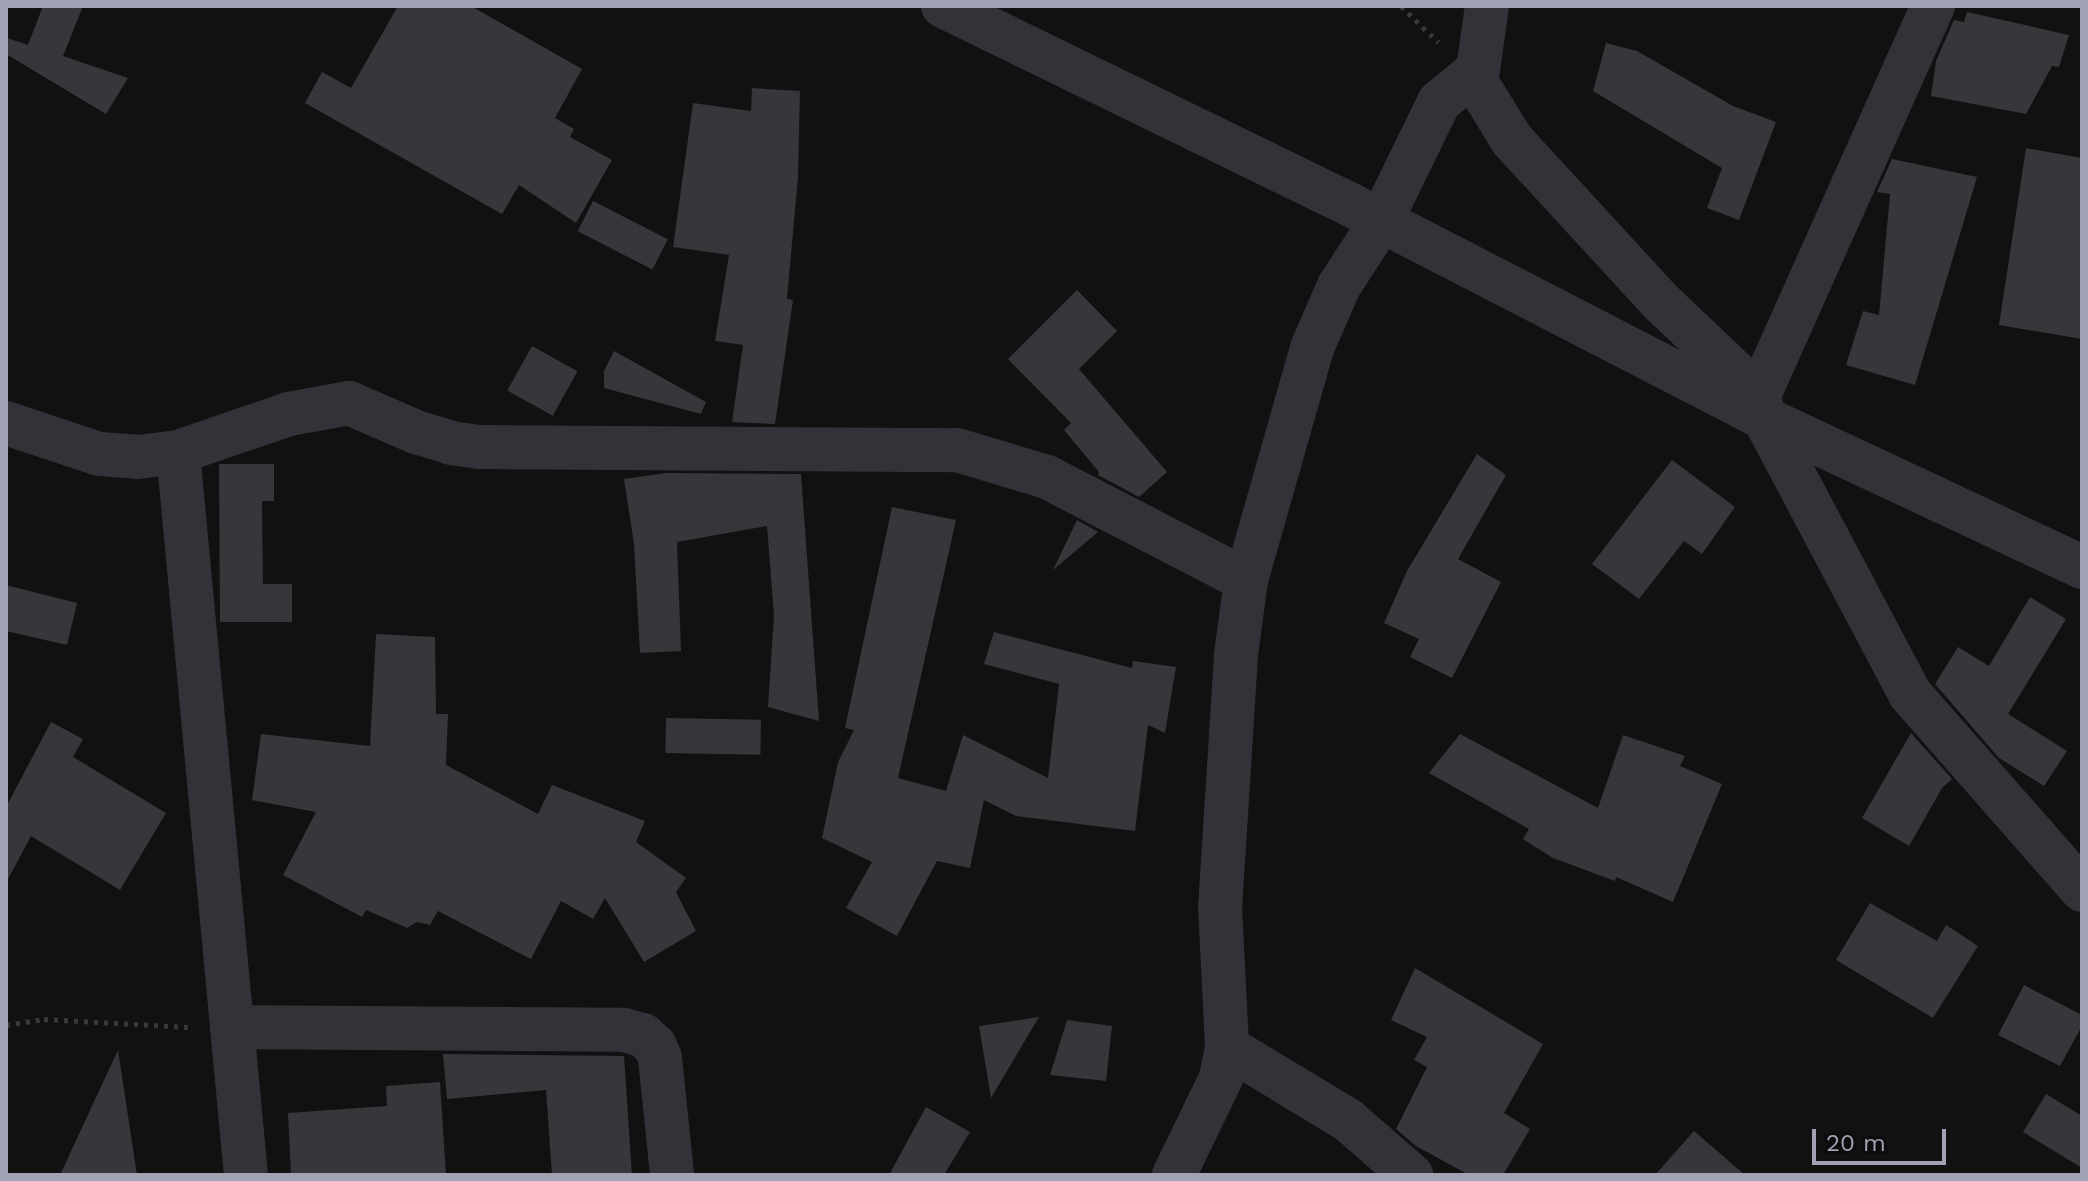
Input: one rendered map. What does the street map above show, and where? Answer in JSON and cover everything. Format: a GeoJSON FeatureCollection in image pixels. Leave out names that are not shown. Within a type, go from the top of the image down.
{"type":"FeatureCollection","features":[{"type":"Feature","properties":{"kind":"street"},"geometry":{"type":"LineString","coordinates":[[943,6],[1761,406],[2082,567]]}},
{"type":"Feature","properties":{"kind":"street"},"geometry":{"type":"LineString","coordinates":[[1174,1175],[1221,1078],[1227,1047],[1220,907],[1236,655],[1246,580],[1312,348],[1339,286],[1381,221],[1439,102],[1478,70],[1487,6]]}},
{"type":"Feature","properties":{"kind":"street"},"geometry":{"type":"LineString","coordinates":[[1761,406],[1933,6]]}},
{"type":"Feature","properties":{"kind":"street"},"geometry":{"type":"LineString","coordinates":[[1472,75],[1512,140],[1761,406],[1910,694],[2082,890]]}},
{"type":"Feature","properties":{"kind":"street"},"geometry":{"type":"LineString","coordinates":[[6,423],[99,454],[138,457],[178,452],[302,410],[349,403],[416,432],[451,443],[481,447],[957,450],[1047,477],[1246,580]]}},
{"type":"Feature","properties":{"kind":"street"},"geometry":{"type":"LineString","coordinates":[[178,452],[246,1175]]}},
{"type":"Feature","properties":{"kind":"street"},"geometry":{"type":"LineString","coordinates":[[232,1027],[624,1030],[643,1035],[655,1046],[660,1058],[672,1175]]}},
{"type":"Feature","properties":{"kind":"street"},"geometry":{"type":"LineString","coordinates":[[1227,1047],[1348,1120],[1411,1175]]}},
{"type":"Feature","properties":{"kind":"path"},"geometry":{"type":"LineString","coordinates":[[6,1025],[44,1019],[175,1028],[232,1027]]}},
{"type":"Feature","properties":{"kind":"building"},"geometry":{"type":"Polygon","coordinates":[[[43,6],[83,6],[63,56],[128,78],[106,114],[6,54],[7,38],[28,45],[43,6]]]}},
{"type":"Feature","properties":{"kind":"building"},"geometry":{"type":"Polygon","coordinates":[[[398,6],[471,6],[582,69],[555,118],[574,129],[570,137],[612,160],[576,223],[519,185],[502,214],[305,103],[322,72],[351,88],[398,6]]]}},
{"type":"Feature","properties":{"kind":"building"},"geometry":{"type":"Polygon","coordinates":[[[1967,12],[2069,35],[2059,67],[2052,66],[2026,114],[1931,96],[1936,61],[1954,20],[1964,22],[1967,12]]]}},
{"type":"Feature","properties":{"kind":"building"},"geometry":{"type":"Polygon","coordinates":[[[1606,43],[1637,51],[1733,106],[1776,122],[1739,220],[1707,208],[1722,168],[1593,91],[1606,43]]]}},
{"type":"Feature","properties":{"kind":"building"},"geometry":{"type":"Polygon","coordinates":[[[752,88],[800,91],[798,177],[787,299],[793,300],[775,424],[732,422],[743,345],[715,341],[729,255],[673,247],[693,103],[751,111],[752,88]]]}},
{"type":"Feature","properties":{"kind":"building"},"geometry":{"type":"Polygon","coordinates":[[[2026,148],[2082,158],[2082,339],[1999,325],[2026,148]]]}},
{"type":"Feature","properties":{"kind":"building"},"geometry":{"type":"Polygon","coordinates":[[[1892,159],[1977,177],[1915,385],[1846,365],[1863,311],[1879,315],[1890,194],[1877,192],[1892,159]]]}},
{"type":"Feature","properties":{"kind":"building"},"geometry":{"type":"Polygon","coordinates":[[[593,201],[668,239],[652,269],[578,231],[593,201]]]}},
{"type":"Feature","properties":{"kind":"building"},"geometry":{"type":"Polygon","coordinates":[[[1077,290],[1117,331],[1079,369],[1167,472],[1139,497],[1098,475],[1099,472],[1064,430],[1071,423],[1008,359],[1077,290]]]}},
{"type":"Feature","properties":{"kind":"building"},"geometry":{"type":"Polygon","coordinates":[[[532,346],[577,371],[553,416],[507,391],[532,346]]]}},
{"type":"Feature","properties":{"kind":"building"},"geometry":{"type":"Polygon","coordinates":[[[614,351],[706,402],[701,414],[604,388],[604,371],[614,351]]]}},
{"type":"Feature","properties":{"kind":"building"},"geometry":{"type":"Polygon","coordinates":[[[1477,454],[1506,475],[1458,559],[1501,582],[1452,678],[1410,657],[1419,639],[1384,623],[1407,571],[1477,454]]]}},
{"type":"Feature","properties":{"kind":"building"},"geometry":{"type":"Polygon","coordinates":[[[1672,460],[1735,507],[1702,554],[1684,541],[1639,599],[1592,564],[1672,460]]]}},
{"type":"Feature","properties":{"kind":"building"},"geometry":{"type":"Polygon","coordinates":[[[219,464],[274,464],[274,501],[262,501],[263,584],[292,584],[292,622],[220,622],[219,464]]]}},
{"type":"Feature","properties":{"kind":"building"},"geometry":{"type":"Polygon","coordinates":[[[666,473],[801,474],[819,721],[768,707],[774,616],[767,526],[677,542],[681,651],[640,653],[634,544],[624,479],[666,473]]]}},
{"type":"Feature","properties":{"kind":"building"},"geometry":{"type":"Polygon","coordinates":[[[892,507],[956,520],[898,778],[946,791],[963,735],[1048,778],[1059,684],[984,664],[994,632],[1132,668],[1133,661],[1176,667],[1165,733],[1148,725],[1135,831],[1016,816],[984,800],[970,868],[937,861],[897,936],[846,908],[872,862],[822,838],[838,762],[854,730],[845,728],[892,507]]]}},
{"type":"Feature","properties":{"kind":"building"},"geometry":{"type":"Polygon","coordinates":[[[1077,520],[1098,532],[1053,570],[1077,520]]]}},
{"type":"Feature","properties":{"kind":"building"},"geometry":{"type":"Polygon","coordinates":[[[6,585],[77,603],[67,645],[6,631],[6,585]]]}},
{"type":"Feature","properties":{"kind":"building"},"geometry":{"type":"Polygon","coordinates":[[[2030,597],[2066,619],[2008,714],[2067,751],[2044,786],[1999,758],[1935,684],[1958,647],[1989,666],[2030,597]]]}},
{"type":"Feature","properties":{"kind":"building"},"geometry":{"type":"Polygon","coordinates":[[[376,634],[435,637],[436,714],[448,714],[446,765],[538,814],[552,785],[645,821],[636,842],[686,878],[676,892],[696,931],[644,962],[605,898],[593,919],[561,901],[531,959],[438,911],[430,925],[417,922],[407,928],[366,910],[362,917],[283,875],[316,812],[252,800],[261,734],[370,746],[376,634]]]}},
{"type":"Feature","properties":{"kind":"building"},"geometry":{"type":"Polygon","coordinates":[[[666,718],[761,720],[760,755],[665,753],[666,718]]]}},
{"type":"Feature","properties":{"kind":"building"},"geometry":{"type":"Polygon","coordinates":[[[51,722],[83,739],[73,757],[166,813],[120,890],[31,836],[6,883],[6,807],[51,722]]]}},
{"type":"Feature","properties":{"kind":"building"},"geometry":{"type":"Polygon","coordinates":[[[1911,733],[1952,779],[1942,788],[1909,846],[1862,818],[1911,733]]]}},
{"type":"Feature","properties":{"kind":"building"},"geometry":{"type":"Polygon","coordinates":[[[1460,734],[1598,808],[1623,735],[1685,756],[1680,766],[1722,784],[1673,902],[1616,877],[1615,881],[1553,858],[1523,839],[1529,829],[1429,773],[1460,734]]]}},
{"type":"Feature","properties":{"kind":"building"},"geometry":{"type":"Polygon","coordinates":[[[1870,903],[1937,941],[1946,925],[1978,946],[1933,1018],[1836,960],[1870,903]]]}},
{"type":"Feature","properties":{"kind":"building"},"geometry":{"type":"Polygon","coordinates":[[[1415,968],[1543,1044],[1504,1113],[1530,1129],[1503,1175],[1469,1175],[1416,1146],[1396,1129],[1427,1067],[1414,1060],[1427,1037],[1391,1020],[1415,968]]]}},
{"type":"Feature","properties":{"kind":"building"},"geometry":{"type":"Polygon","coordinates":[[[2024,985],[2082,1015],[2082,1026],[2060,1066],[1998,1035],[2024,985]]]}},
{"type":"Feature","properties":{"kind":"building"},"geometry":{"type":"Polygon","coordinates":[[[1039,1017],[991,1098],[979,1026],[1039,1017]]]}},
{"type":"Feature","properties":{"kind":"building"},"geometry":{"type":"Polygon","coordinates":[[[1067,1020],[1112,1026],[1106,1081],[1050,1075],[1067,1020]]]}},
{"type":"Feature","properties":{"kind":"building"},"geometry":{"type":"Polygon","coordinates":[[[118,1050],[137,1175],[60,1175],[118,1050]]]}},
{"type":"Feature","properties":{"kind":"building"},"geometry":{"type":"Polygon","coordinates":[[[443,1054],[624,1056],[632,1175],[552,1175],[546,1090],[447,1099],[443,1054]]]}},
{"type":"Feature","properties":{"kind":"building"},"geometry":{"type":"Polygon","coordinates":[[[440,1082],[446,1175],[291,1175],[288,1113],[387,1106],[386,1086],[440,1082]]]}},
{"type":"Feature","properties":{"kind":"building"},"geometry":{"type":"Polygon","coordinates":[[[2046,1094],[2082,1116],[2082,1168],[2023,1132],[2046,1094]]]}},
{"type":"Feature","properties":{"kind":"building"},"geometry":{"type":"Polygon","coordinates":[[[926,1107],[970,1132],[944,1175],[889,1175],[926,1107]]]}},
{"type":"Feature","properties":{"kind":"building"},"geometry":{"type":"Polygon","coordinates":[[[1694,1131],[1745,1175],[1655,1175],[1694,1131]]]}}]}
